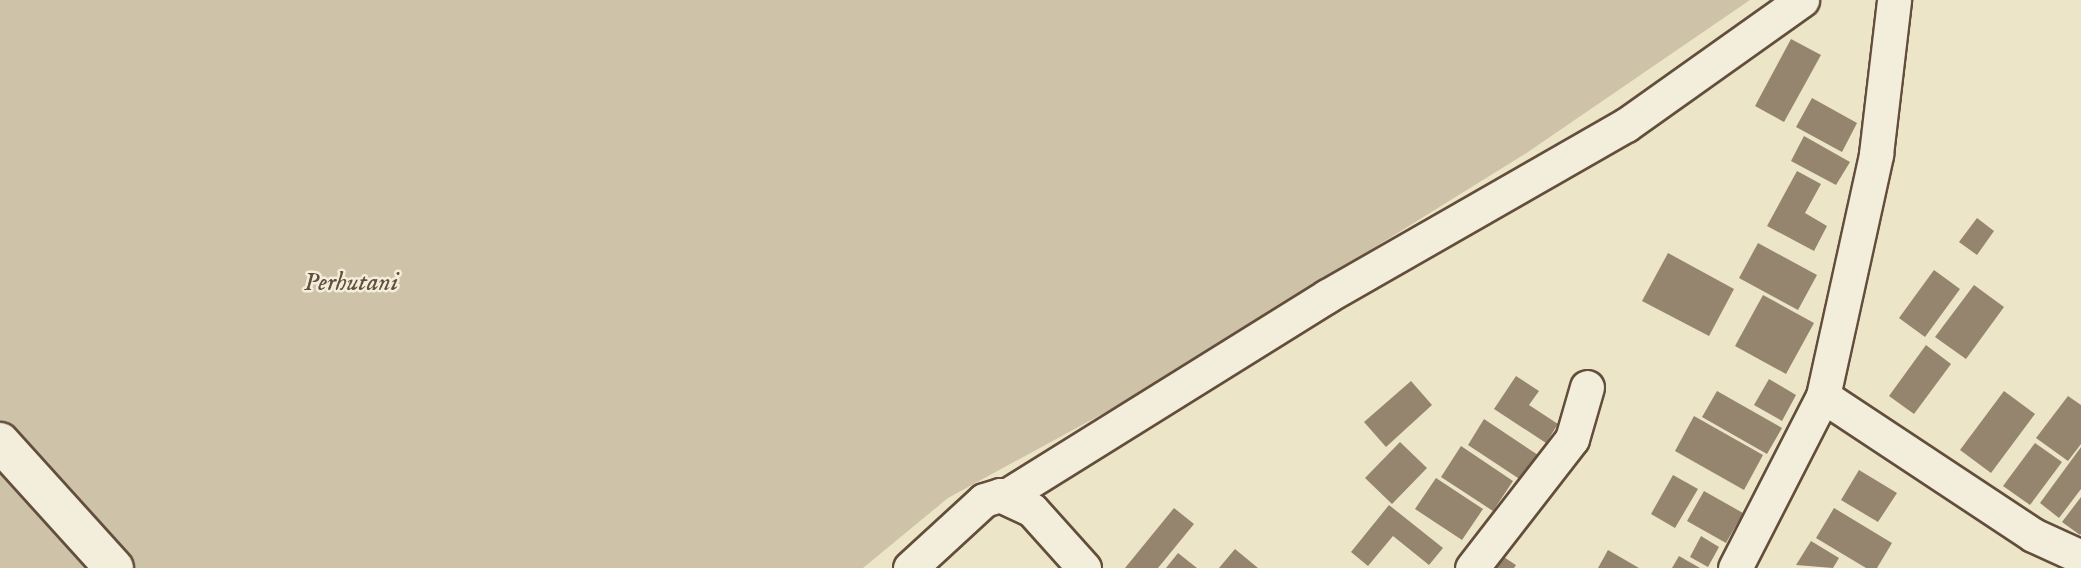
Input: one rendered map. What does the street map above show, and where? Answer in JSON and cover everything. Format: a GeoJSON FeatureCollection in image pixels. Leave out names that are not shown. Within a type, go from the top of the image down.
{"type":"FeatureCollection","features":[{"type":"Feature","properties":{"kind":"main road"},"geometry":{"type":"LineString","coordinates":[[0,442],[114,568]]}},
{"type":"Feature","properties":{"kind":"street"},"geometry":{"type":"LineString","coordinates":[[910,568],[984,500],[1006,496],[1327,296],[1626,125],[1802,0]]}},
{"type":"Feature","properties":{"kind":"street"},"geometry":{"type":"LineString","coordinates":[[1735,568],[1822,396],[1876,154],[1895,0]]}},
{"type":"Feature","properties":{"kind":"street"},"geometry":{"type":"LineString","coordinates":[[1472,568],[1573,439],[1587,387]]}},
{"type":"Feature","properties":{"kind":"street"},"geometry":{"type":"LineString","coordinates":[[1822,396],[2032,535],[2081,556]]}},
{"type":"Feature","properties":{"kind":"street"},"geometry":{"type":"LineString","coordinates":[[1006,496],[1032,510],[1084,568]]}},
{"type":"Feature","properties":{"kind":"green space","name":"Perhutani"},"geometry":{"type":"Polygon","coordinates":[[[0,0],[1750,0],[1528,152],[1137,395],[948,498],[863,568],[0,568],[0,0]]]}},
{"type":"Feature","properties":{"kind":"building"},"geometry":{"type":"Polygon","coordinates":[[[1791,39],[1821,55],[1784,122],[1755,106],[1791,39]]]}},
{"type":"Feature","properties":{"kind":"building"},"geometry":{"type":"Polygon","coordinates":[[[1812,98],[1857,123],[1842,152],[1796,127],[1812,98]]]}},
{"type":"Feature","properties":{"kind":"building"},"geometry":{"type":"Polygon","coordinates":[[[1804,136],[1850,162],[1836,185],[1791,161],[1804,136]]]}},
{"type":"Feature","properties":{"kind":"building"},"geometry":{"type":"Polygon","coordinates":[[[1797,171],[1821,184],[1805,213],[1827,226],[1814,251],[1767,226],[1797,171]]]}},
{"type":"Feature","properties":{"kind":"building"},"geometry":{"type":"Polygon","coordinates":[[[1977,218],[1994,231],[1977,255],[1959,242],[1977,218]]]}},
{"type":"Feature","properties":{"kind":"building"},"geometry":{"type":"Polygon","coordinates":[[[1758,243],[1817,275],[1798,310],[1739,278],[1758,243]]]}},
{"type":"Feature","properties":{"kind":"building"},"geometry":{"type":"Polygon","coordinates":[[[1668,253],[1734,289],[1709,336],[1642,301],[1668,253]]]}},
{"type":"Feature","properties":{"kind":"building"},"geometry":{"type":"Polygon","coordinates":[[[1934,270],[1960,289],[1925,337],[1899,318],[1934,270]]]}},
{"type":"Feature","properties":{"kind":"building"},"geometry":{"type":"Polygon","coordinates":[[[1974,285],[2004,307],[1966,359],[1935,337],[1974,285]]]}},
{"type":"Feature","properties":{"kind":"building"},"geometry":{"type":"Polygon","coordinates":[[[1763,295],[1814,323],[1786,374],[1735,346],[1763,295]]]}},
{"type":"Feature","properties":{"kind":"building"},"geometry":{"type":"Polygon","coordinates":[[[1926,345],[1951,364],[1914,414],[1889,396],[1926,345]]]}},
{"type":"Feature","properties":{"kind":"building"},"geometry":{"type":"Polygon","coordinates":[[[1516,376],[1539,391],[1529,405],[1558,424],[1546,443],[1494,409],[1516,376]]]}},
{"type":"Feature","properties":{"kind":"building"},"geometry":{"type":"Polygon","coordinates":[[[1769,379],[1796,395],[1782,421],[1754,405],[1769,379]]]}},
{"type":"Feature","properties":{"kind":"building"},"geometry":{"type":"Polygon","coordinates":[[[1411,381],[1432,405],[1386,447],[1364,422],[1411,381]]]}},
{"type":"Feature","properties":{"kind":"building"},"geometry":{"type":"Polygon","coordinates":[[[1717,391],[1782,428],[1767,454],[1702,417],[1717,391]]]}},
{"type":"Feature","properties":{"kind":"building"},"geometry":{"type":"Polygon","coordinates":[[[2004,391],[2035,414],[1991,473],[1960,450],[2004,391]]]}},
{"type":"Feature","properties":{"kind":"building"},"geometry":{"type":"Polygon","coordinates":[[[2068,396],[2081,405],[2081,444],[2068,461],[2036,438],[2068,396]]]}},
{"type":"Feature","properties":{"kind":"building"},"geometry":{"type":"Polygon","coordinates":[[[1694,416],[1763,455],[1744,490],[1675,451],[1694,416]]]}},
{"type":"Feature","properties":{"kind":"building"},"geometry":{"type":"Polygon","coordinates":[[[1484,419],[1538,455],[1521,480],[1468,445],[1484,419]]]}},
{"type":"Feature","properties":{"kind":"building"},"geometry":{"type":"Polygon","coordinates":[[[1400,442],[1427,468],[1392,504],[1365,478],[1400,442]]]}},
{"type":"Feature","properties":{"kind":"building"},"geometry":{"type":"Polygon","coordinates":[[[2035,443],[2062,462],[2030,505],[2003,486],[2035,443]]]}},
{"type":"Feature","properties":{"kind":"building"},"geometry":{"type":"Polygon","coordinates":[[[1461,446],[1513,481],[1493,511],[1441,477],[1461,446]]]}},
{"type":"Feature","properties":{"kind":"building"},"geometry":{"type":"Polygon","coordinates":[[[2081,447],[2081,489],[2059,518],[2040,503],[2081,447]]]}},
{"type":"Feature","properties":{"kind":"building"},"geometry":{"type":"Polygon","coordinates":[[[1859,470],[1897,493],[1878,522],[1841,500],[1859,470]]]}},
{"type":"Feature","properties":{"kind":"building"},"geometry":{"type":"Polygon","coordinates":[[[1673,475],[1698,489],[1675,528],[1651,514],[1673,475]]]}},
{"type":"Feature","properties":{"kind":"building"},"geometry":{"type":"Polygon","coordinates":[[[1436,478],[1483,509],[1462,540],[1415,509],[1436,478]]]}},
{"type":"Feature","properties":{"kind":"building"},"geometry":{"type":"Polygon","coordinates":[[[1704,491],[1743,513],[1726,543],[1687,521],[1704,491]]]}},
{"type":"Feature","properties":{"kind":"building"},"geometry":{"type":"Polygon","coordinates":[[[2081,497],[2081,534],[2080,535],[2062,522],[2081,497]]]}},
{"type":"Feature","properties":{"kind":"building"},"geometry":{"type":"Polygon","coordinates":[[[1389,505],[1443,548],[1429,565],[1393,536],[1368,566],[1351,552],[1389,505]]]}},
{"type":"Feature","properties":{"kind":"building"},"geometry":{"type":"Polygon","coordinates":[[[1174,508],[1194,524],[1158,568],[1125,568],[1174,508]]]}},
{"type":"Feature","properties":{"kind":"building"},"geometry":{"type":"Polygon","coordinates":[[[1834,508],[1892,543],[1877,568],[1866,568],[1816,538],[1834,508]]]}},
{"type":"Feature","properties":{"kind":"building"},"geometry":{"type":"Polygon","coordinates":[[[1701,536],[1719,547],[1708,567],[1690,557],[1701,536]]]}},
{"type":"Feature","properties":{"kind":"building"},"geometry":{"type":"Polygon","coordinates":[[[1811,541],[1839,558],[1833,568],[1796,565],[1811,541]]]}},
{"type":"Feature","properties":{"kind":"building"},"geometry":{"type":"Polygon","coordinates":[[[1235,549],[1258,568],[1219,568],[1235,549]]]}},
{"type":"Feature","properties":{"kind":"building"},"geometry":{"type":"Polygon","coordinates":[[[1493,550],[1516,565],[1514,568],[1481,568],[1493,550]]]}},
{"type":"Feature","properties":{"kind":"building"},"geometry":{"type":"Polygon","coordinates":[[[1608,550],[1639,568],[1598,568],[1608,550]]]}},
{"type":"Feature","properties":{"kind":"building"},"geometry":{"type":"Polygon","coordinates":[[[1178,553],[1197,568],[1166,568],[1178,553]]]}},
{"type":"Feature","properties":{"kind":"building"},"geometry":{"type":"Polygon","coordinates":[[[1679,556],[1700,568],[1672,568],[1679,556]]]}}]}
